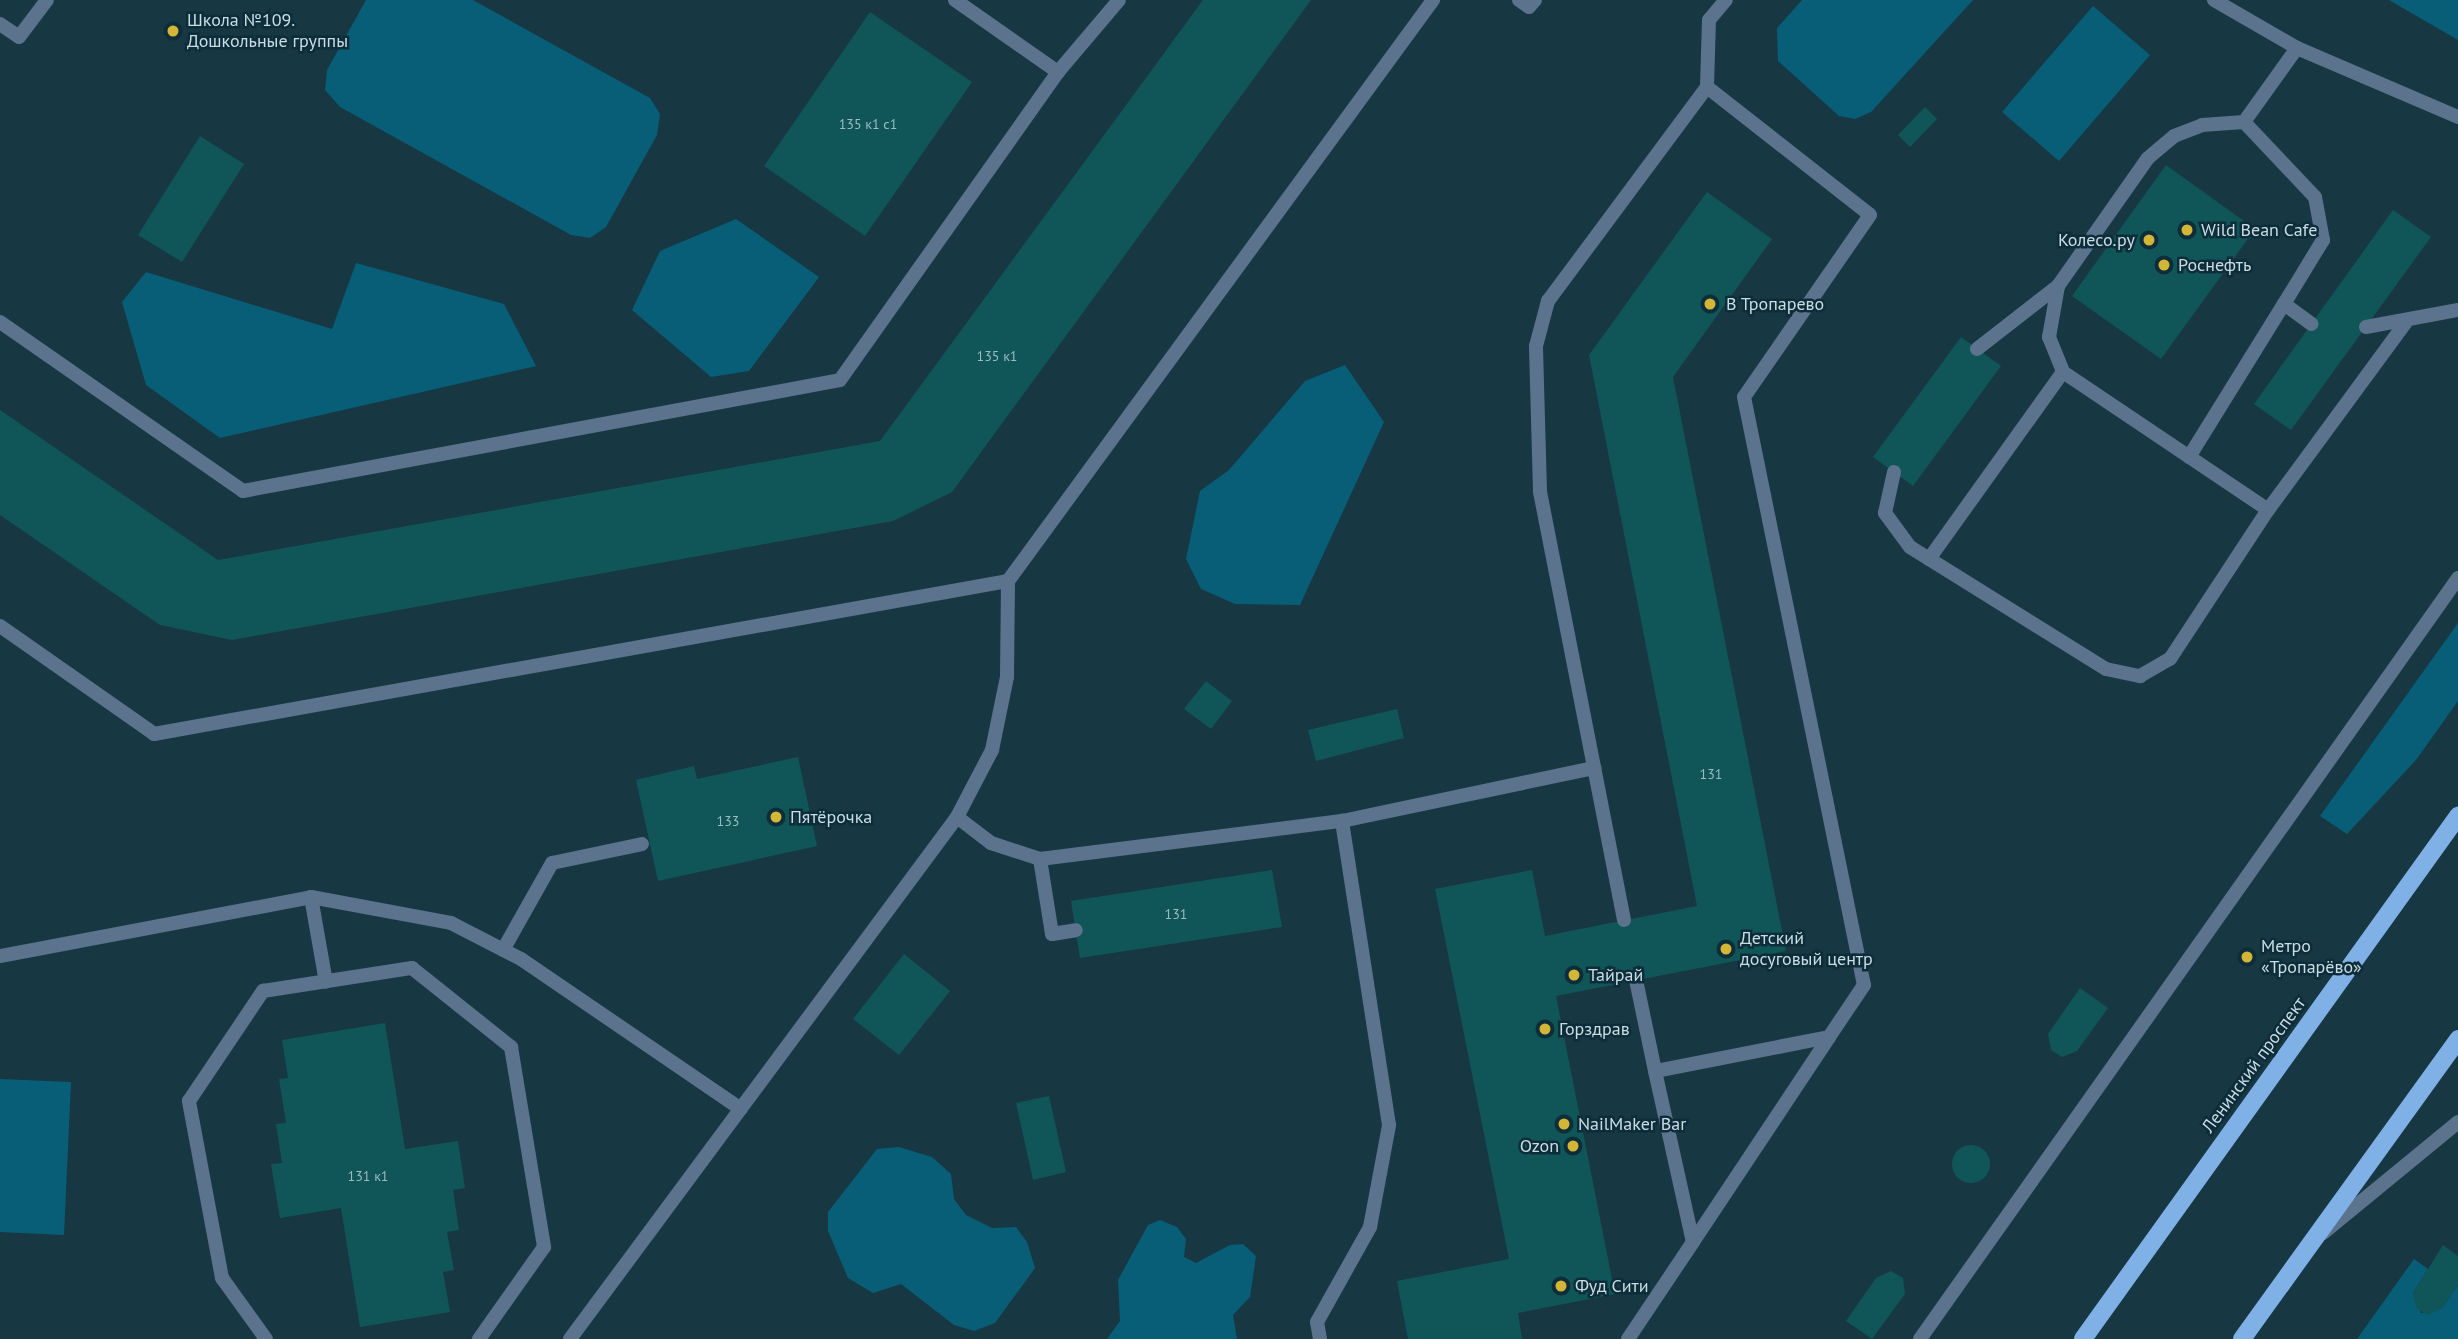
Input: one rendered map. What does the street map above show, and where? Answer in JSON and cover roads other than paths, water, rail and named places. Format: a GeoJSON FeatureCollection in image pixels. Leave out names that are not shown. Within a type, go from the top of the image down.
{"type":"FeatureCollection","features":[{"type":"Feature","properties":{"kind":"main road","name":"Ленинский проспект"},"geometry":{"type":"LineString","coordinates":[[2083,1339],[2458,816]]}},
{"type":"Feature","properties":{"kind":"main road"},"geometry":{"type":"LineString","coordinates":[[2242,1339],[2458,1039]]}},
{"type":"Feature","properties":{"kind":"street"},"geometry":{"type":"LineString","coordinates":[[0,24],[19,37],[47,0]]}},
{"type":"Feature","properties":{"kind":"street"},"geometry":{"type":"LineString","coordinates":[[955,0],[1058,72]]}},
{"type":"Feature","properties":{"kind":"street"},"geometry":{"type":"LineString","coordinates":[[0,322],[243,491],[840,380],[1058,72],[1119,0]]}},
{"type":"Feature","properties":{"kind":"street"},"geometry":{"type":"LineString","coordinates":[[570,1339],[957,817],[992,750],[1007,677],[1008,581],[1433,0]]}},
{"type":"Feature","properties":{"kind":"street"},"geometry":{"type":"LineString","coordinates":[[1519,0],[1529,7],[1535,0]]}},
{"type":"Feature","properties":{"kind":"street"},"geometry":{"type":"LineString","coordinates":[[1624,920],[1540,491],[1536,346],[1548,301],[1707,87],[1709,20],[1726,0]]}},
{"type":"Feature","properties":{"kind":"street"},"geometry":{"type":"LineString","coordinates":[[2214,0],[2297,48],[2458,117]]}},
{"type":"Feature","properties":{"kind":"street"},"geometry":{"type":"LineString","coordinates":[[2244,122],[2297,48]]}},
{"type":"Feature","properties":{"kind":"street"},"geometry":{"type":"LineString","coordinates":[[1629,1339],[1864,985],[1744,397],[1870,215],[1707,87]]}},
{"type":"Feature","properties":{"kind":"street"},"geometry":{"type":"LineString","coordinates":[[1977,349],[2057,286],[2148,158],[2174,136],[2202,125],[2244,122],[2298,173],[2321,219],[2317,255],[2189,457]]}},
{"type":"Feature","properties":{"kind":"street"},"geometry":{"type":"LineString","coordinates":[[2057,286],[2049,337],[2063,372],[2268,510]]}},
{"type":"Feature","properties":{"kind":"street"},"geometry":{"type":"LineString","coordinates":[[2284,304],[2312,324]]}},
{"type":"Feature","properties":{"kind":"street"},"geometry":{"type":"LineString","coordinates":[[2366,327],[2406,322],[2458,310]]}},
{"type":"Feature","properties":{"kind":"street"},"geometry":{"type":"LineString","coordinates":[[1894,472],[1885,513],[1893,529],[1929,559],[2106,669],[2140,676],[2170,659],[2268,510],[2406,322]]}},
{"type":"Feature","properties":{"kind":"street"},"geometry":{"type":"LineString","coordinates":[[1929,559],[2063,372]]}},
{"type":"Feature","properties":{"kind":"street"},"geometry":{"type":"LineString","coordinates":[[1920,1339],[2458,578]]}},
{"type":"Feature","properties":{"kind":"street"},"geometry":{"type":"LineString","coordinates":[[0,626],[154,734],[1008,581]]}},
{"type":"Feature","properties":{"kind":"street"},"geometry":{"type":"LineString","coordinates":[[957,817],[991,843],[1040,859],[1342,821],[1594,768]]}},
{"type":"Feature","properties":{"kind":"street"},"geometry":{"type":"LineString","coordinates":[[1320,1339],[1317,1322],[1370,1227],[1390,1125],[1342,821]]}},
{"type":"Feature","properties":{"kind":"street"},"geometry":{"type":"LineString","coordinates":[[503,950],[552,863],[642,844]]}},
{"type":"Feature","properties":{"kind":"street"},"geometry":{"type":"LineString","coordinates":[[1040,859],[1052,934],[1076,930]]}},
{"type":"Feature","properties":{"kind":"street"},"geometry":{"type":"LineString","coordinates":[[0,956],[310,897],[451,923],[503,950],[741,1109]]}},
{"type":"Feature","properties":{"kind":"street"},"geometry":{"type":"LineString","coordinates":[[310,897],[326,982]]}},
{"type":"Feature","properties":{"kind":"street"},"geometry":{"type":"LineString","coordinates":[[266,1339],[222,1278],[189,1101],[263,991],[412,968],[511,1047],[544,1247],[479,1339]]}},
{"type":"Feature","properties":{"kind":"street"},"geometry":{"type":"LineString","coordinates":[[1636,981],[1693,1242]]}},
{"type":"Feature","properties":{"kind":"street"},"geometry":{"type":"LineString","coordinates":[[1655,1071],[1829,1037]]}},
{"type":"Feature","properties":{"kind":"street"},"geometry":{"type":"LineString","coordinates":[[2306,1248],[2458,1122]]}},
{"type":"Feature","properties":{"kind":"place","name":"Школа №109. Дошкольные группы"},"geometry":{"type":"Point","coordinates":[173,31]}},
{"type":"Feature","properties":{"kind":"place","name":"Wild Bean Cafe"},"geometry":{"type":"Point","coordinates":[2187,230]}},
{"type":"Feature","properties":{"kind":"place","name":"Колесо.ру"},"geometry":{"type":"Point","coordinates":[2149,240]}},
{"type":"Feature","properties":{"kind":"place","name":"Роснефть"},"geometry":{"type":"Point","coordinates":[2164,265]}},
{"type":"Feature","properties":{"kind":"place","name":"В Тропарево"},"geometry":{"type":"Point","coordinates":[1710,304]}},
{"type":"Feature","properties":{"kind":"place","name":"Пятёрочка"},"geometry":{"type":"Point","coordinates":[776,817]}},
{"type":"Feature","properties":{"kind":"place","name":"Детский досуговый центр"},"geometry":{"type":"Point","coordinates":[1726,949]}},
{"type":"Feature","properties":{"kind":"place","name":"Метро «Тропарёво»"},"geometry":{"type":"Point","coordinates":[2247,957]}},
{"type":"Feature","properties":{"kind":"place","name":"Тайрай"},"geometry":{"type":"Point","coordinates":[1574,975]}},
{"type":"Feature","properties":{"kind":"place","name":"Горздрав"},"geometry":{"type":"Point","coordinates":[1545,1029]}},
{"type":"Feature","properties":{"kind":"place","name":"NailMaker Bar"},"geometry":{"type":"Point","coordinates":[1564,1124]}},
{"type":"Feature","properties":{"kind":"place","name":"Ozon"},"geometry":{"type":"Point","coordinates":[1573,1146]}},
{"type":"Feature","properties":{"kind":"place","name":"Фуд Сити"},"geometry":{"type":"Point","coordinates":[1561,1286]}}]}
